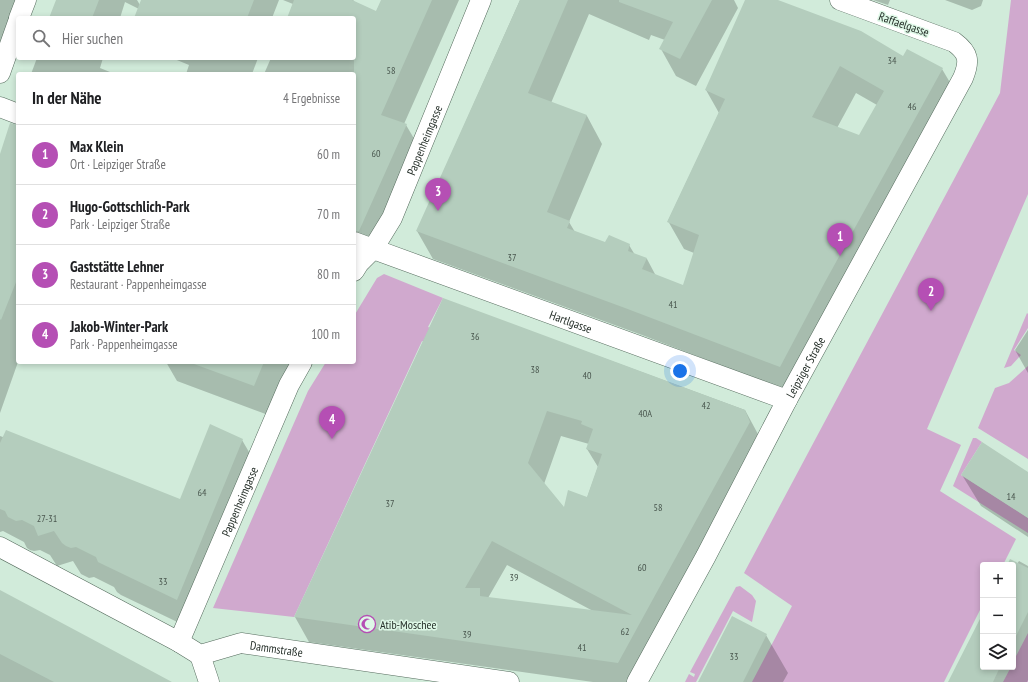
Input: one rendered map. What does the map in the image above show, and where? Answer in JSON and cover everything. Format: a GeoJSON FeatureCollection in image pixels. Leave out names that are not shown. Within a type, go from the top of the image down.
{"type":"FeatureCollection","features":[{"type":"Feature","properties":{"kind":"street"},"geometry":{"type":"LineString","coordinates":[[20,16],[26,0]]}},
{"type":"Feature","properties":{"kind":"street","name":"Pappenheimgasse"},"geometry":{"type":"LineString","coordinates":[[356,268],[373,249],[392,218],[481,0]]}},
{"type":"Feature","properties":{"kind":"street","name":"Raffaelgasse"},"geometry":{"type":"LineString","coordinates":[[840,0],[946,38],[954,42],[965,52]]}},
{"type":"Feature","properties":{"kind":"street"},"geometry":{"type":"LineString","coordinates":[[0,73],[16,28]]}},
{"type":"Feature","properties":{"kind":"street","name":"Leipziger Straße"},"geometry":{"type":"LineString","coordinates":[[637,682],[706,556],[788,400],[964,78],[968,64],[968,59],[965,52]]}},
{"type":"Feature","properties":{"kind":"street"},"geometry":{"type":"LineString","coordinates":[[0,107],[16,113]]}},
{"type":"Feature","properties":{"kind":"street","name":"Hartlgasse"},"geometry":{"type":"LineString","coordinates":[[356,243],[788,400]]}},
{"type":"Feature","properties":{"kind":"street","name":"Pappenheimgasse"},"geometry":{"type":"LineString","coordinates":[[179,642],[289,385],[301,364]]}},
{"type":"Feature","properties":{"kind":"street"},"geometry":{"type":"LineString","coordinates":[[0,547],[179,642],[200,655],[209,682]]}},
{"type":"Feature","properties":{"kind":"street","name":"Dammstraße"},"geometry":{"type":"LineString","coordinates":[[200,655],[241,643],[509,682]]}},
{"type":"Feature","properties":{"kind":"shaded area"},"geometry":{"type":"Polygon","coordinates":[[[1011,0],[1028,0],[1028,194],[927,429],[961,445],[940,491],[1016,539],[1004,562],[980,562],[980,610],[944,682],[752,682],[792,606],[744,573],[1000,93],[1011,0]]]}},
{"type":"Feature","properties":{"kind":"shaded area"},"geometry":{"type":"Polygon","coordinates":[[[384,274],[443,298],[428,327],[438,331],[432,346],[422,341],[294,617],[213,608],[308,391],[325,364],[356,364],[356,313],[377,278],[384,274]]]}},
{"type":"Feature","properties":{"kind":"shaded area"},"geometry":{"type":"Polygon","coordinates":[[[1027,313],[1028,328],[1014,350],[1021,355],[1011,366],[1004,368],[1027,313]]]}},
{"type":"Feature","properties":{"kind":"shaded area"},"geometry":{"type":"Polygon","coordinates":[[[1028,366],[1028,459],[978,428],[995,388],[1009,383],[1028,366]]]}},
{"type":"Feature","properties":{"kind":"shaded area"},"geometry":{"type":"Polygon","coordinates":[[[973,438],[976,438],[982,442],[961,475],[1028,518],[1028,533],[953,486],[973,438]]]}},
{"type":"Feature","properties":{"kind":"shaded area"},"geometry":{"type":"Polygon","coordinates":[[[740,586],[752,595],[756,601],[752,622],[733,611],[696,682],[685,682],[689,674],[694,677],[695,674],[690,672],[736,587],[740,586]]]}},
{"type":"Feature","properties":{"kind":"shaded area"},"geometry":{"type":"Polygon","coordinates":[[[1028,633],[1028,682],[1003,682],[1009,670],[1016,670],[1016,656],[1028,633]]]}},
{"type":"Feature","properties":{"kind":"building"},"geometry":{"type":"Polygon","coordinates":[[[56,0],[99,0],[93,16],[50,16],[56,0]]]}},
{"type":"Feature","properties":{"kind":"building"},"geometry":{"type":"Polygon","coordinates":[[[141,0],[254,0],[248,16],[135,16],[141,0]]]}},
{"type":"Feature","properties":{"kind":"building"},"geometry":{"type":"Polygon","coordinates":[[[294,0],[352,0],[376,11],[381,0],[432,0],[381,115],[407,124],[359,231],[356,231],[356,72],[354,72],[354,60],[356,60],[356,16],[288,16],[294,0]]]}},
{"type":"Feature","properties":{"kind":"building"},"geometry":{"type":"Polygon","coordinates":[[[520,0],[568,0],[528,93],[587,115],[547,212],[570,221],[567,228],[605,242],[609,235],[630,244],[628,251],[647,258],[642,269],[683,285],[699,235],[667,222],[725,99],[705,90],[745,0],[778,0],[861,31],[903,56],[907,49],[943,68],[780,367],[416,231],[520,0]],[[840,66],[812,117],[859,135],[884,91],[840,66]]]}},
{"type":"Feature","properties":{"kind":"building"},"geometry":{"type":"Polygon","coordinates":[[[619,0],[712,0],[680,59],[659,49],[673,22],[619,2],[619,0]]]}},
{"type":"Feature","properties":{"kind":"building"},"geometry":{"type":"Polygon","coordinates":[[[10,123],[16,124],[16,282],[1,320],[0,319],[0,154],[10,123]]]}},
{"type":"Feature","properties":{"kind":"building"},"geometry":{"type":"Polygon","coordinates":[[[443,298],[745,410],[750,422],[618,663],[294,617],[443,298]],[[547,411],[528,463],[564,507],[568,490],[587,497],[602,454],[586,449],[593,429],[581,424],[582,421],[547,411]],[[492,541],[465,588],[480,588],[480,596],[632,615],[492,541]]]}},
{"type":"Feature","properties":{"kind":"building"},"geometry":{"type":"Polygon","coordinates":[[[194,364],[263,364],[254,386],[194,364]]]}},
{"type":"Feature","properties":{"kind":"building"},"geometry":{"type":"Polygon","coordinates":[[[210,424],[243,439],[177,600],[98,562],[96,557],[76,547],[71,548],[66,546],[62,543],[54,531],[38,536],[34,526],[22,520],[16,521],[8,517],[5,511],[0,509],[0,443],[6,430],[180,499],[210,424]]]}},
{"type":"Feature","properties":{"kind":"building"},"geometry":{"type":"Polygon","coordinates":[[[982,442],[1028,472],[1028,518],[961,475],[982,442]]]}},
{"type":"Feature","properties":{"kind":"building"},"geometry":{"type":"Polygon","coordinates":[[[1010,559],[1016,562],[1008,562],[1010,559]]]}},
{"type":"Feature","properties":{"kind":"building"},"geometry":{"type":"Polygon","coordinates":[[[1016,562],[1028,568],[1028,612],[1016,636],[1016,562]]]}},
{"type":"Feature","properties":{"kind":"building"},"geometry":{"type":"Polygon","coordinates":[[[0,590],[172,682],[54,682],[0,654],[0,590]]]}},
{"type":"Feature","properties":{"kind":"building"},"geometry":{"type":"Polygon","coordinates":[[[732,616],[767,634],[743,682],[698,682],[732,616]]]}},
{"type":"Feature","properties":{"kind":"building"},"geometry":{"type":"Polygon","coordinates":[[[980,619],[980,670],[999,670],[993,682],[948,682],[980,619]]]}},
{"type":"Feature","properties":{"kind":"place","name":"Gaststätte Lehner"},"geometry":{"type":"Point","coordinates":[438,211]}},
{"type":"Feature","properties":{"kind":"place","name":"Max Klein"},"geometry":{"type":"Point","coordinates":[840,256]}},
{"type":"Feature","properties":{"kind":"place","name":"Hugo-Gottschlich-Park"},"geometry":{"type":"Point","coordinates":[931,311]}},
{"type":"Feature","properties":{"kind":"place","name":"Jakob-Winter-Park"},"geometry":{"type":"Point","coordinates":[332,439]}},
{"type":"Feature","properties":{"kind":"place","name":"Atib-Moschee"},"geometry":{"type":"Point","coordinates":[367,624]}}]}
